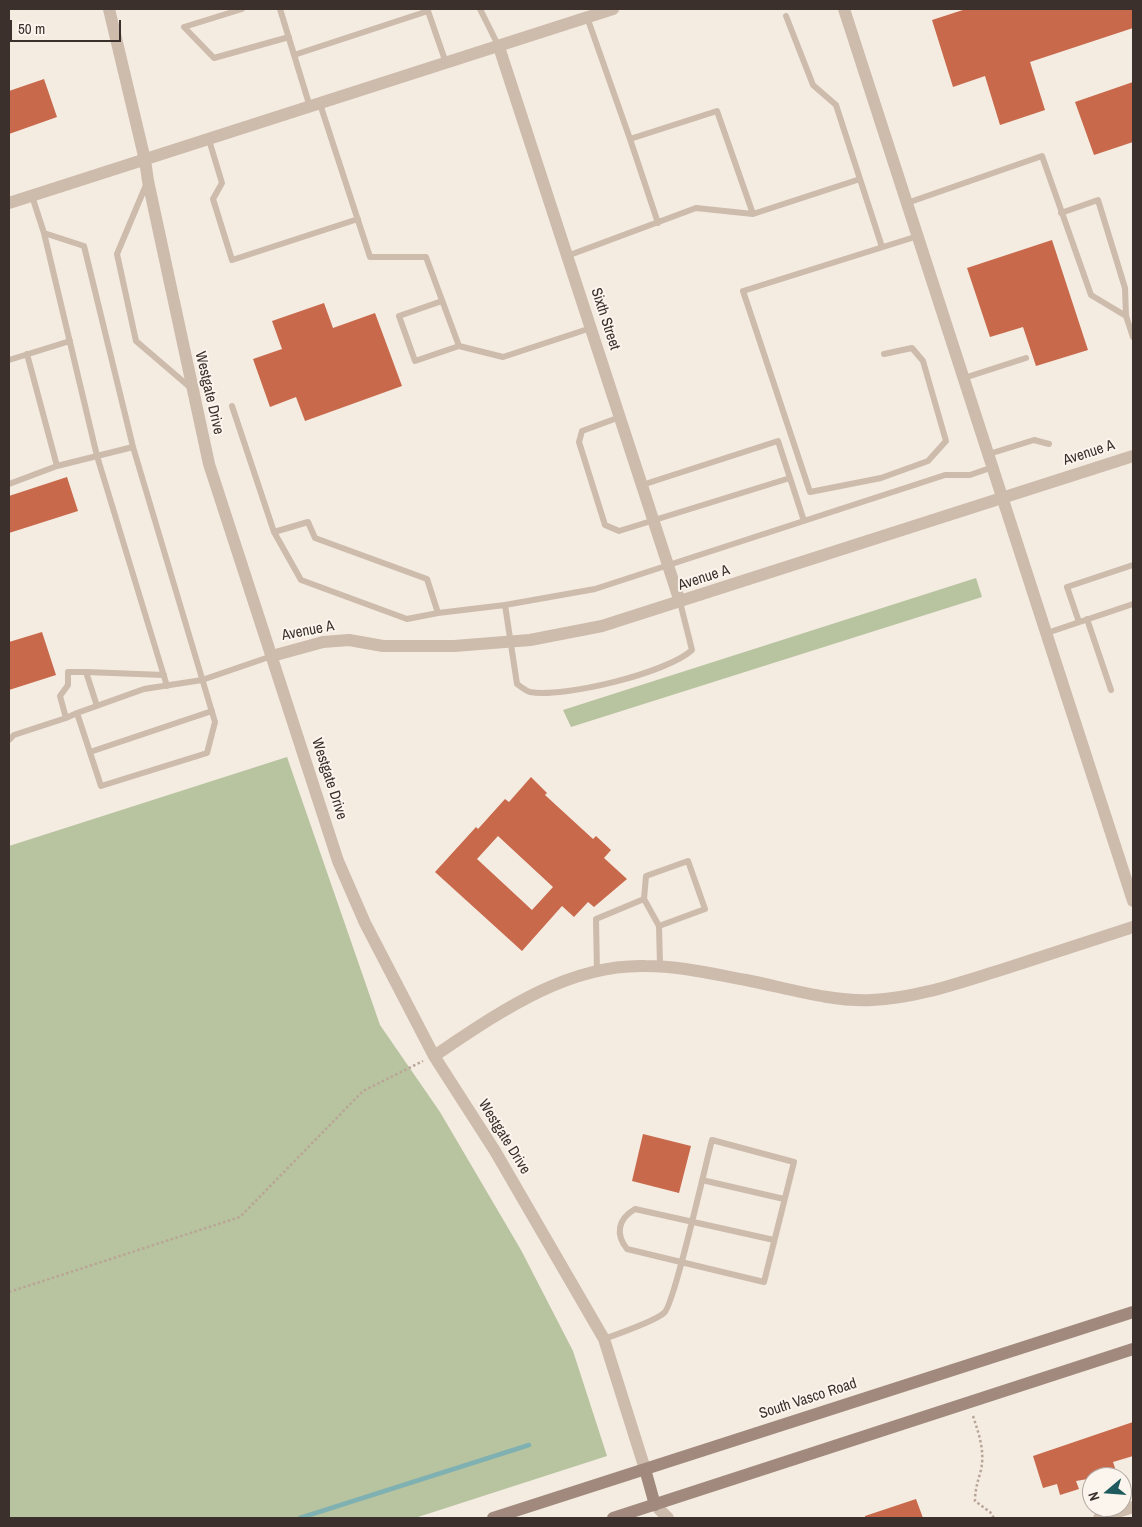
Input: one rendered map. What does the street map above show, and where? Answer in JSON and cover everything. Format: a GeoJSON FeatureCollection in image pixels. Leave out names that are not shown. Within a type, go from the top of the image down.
{"type":"FeatureCollection","features":[{"type":"Feature","properties":{"kind":"main road","name":"South Vasco Road"},"geometry":{"type":"LineString","coordinates":[[493,1518],[1133,1312]]}},
{"type":"Feature","properties":{"kind":"main road"},"geometry":{"type":"LineString","coordinates":[[613,1518],[1133,1349]]}},
{"type":"Feature","properties":{"kind":"main road","name":"Westgate Drive"},"geometry":{"type":"LineString","coordinates":[[645,1469],[655,1505]]}},
{"type":"Feature","properties":{"kind":"street","name":"Westgate Drive"},"geometry":{"type":"LineString","coordinates":[[109,9],[145,160],[148,182],[209,464],[338,861],[366,923],[434,1056],[495,1151],[604,1339],[645,1469]]}},
{"type":"Feature","properties":{"kind":"street"},"geometry":{"type":"LineString","coordinates":[[9,204],[613,9]]}},
{"type":"Feature","properties":{"kind":"street"},"geometry":{"type":"LineString","coordinates":[[844,9],[1133,902]]}},
{"type":"Feature","properties":{"kind":"street","name":"Sixth Street"},"geometry":{"type":"LineString","coordinates":[[498,46],[680,602]]}},
{"type":"Feature","properties":{"kind":"street","name":"Avenue A"},"geometry":{"type":"LineString","coordinates":[[272,656],[323,642],[349,640],[392,646],[454,646],[511,641],[602,626],[1133,456]]}},
{"type":"Feature","properties":{"kind":"street"},"geometry":{"type":"LineString","coordinates":[[434,1056],[498,1013],[542,990],[597,972],[644,966],[660,966],[681,968],[844,999],[898,998],[952,985],[1133,927]]}},
{"type":"Feature","properties":{"kind":"street"},"geometry":{"type":"LineString","coordinates":[[653,1518],[655,1505]]}},
{"type":"Feature","properties":{"kind":"street"},"geometry":{"type":"LineString","coordinates":[[655,1505],[668,1518]]}},
{"type":"Feature","properties":{"kind":"street"},"geometry":{"type":"LineString","coordinates":[[1099,1518],[1133,1507]]}},
{"type":"Feature","properties":{"kind":"lane"},"geometry":{"type":"LineString","coordinates":[[242,9],[184,27],[214,58],[289,37]]}},
{"type":"Feature","properties":{"kind":"lane"},"geometry":{"type":"LineString","coordinates":[[280,9],[294,54],[370,256],[426,257],[458,346]]}},
{"type":"Feature","properties":{"kind":"lane"},"geometry":{"type":"LineString","coordinates":[[480,9],[498,46]]}},
{"type":"Feature","properties":{"kind":"lane"},"geometry":{"type":"LineString","coordinates":[[294,54],[428,11],[446,63]]}},
{"type":"Feature","properties":{"kind":"lane"},"geometry":{"type":"LineString","coordinates":[[786,16],[813,85],[836,105],[882,247]]}},
{"type":"Feature","properties":{"kind":"lane"},"geometry":{"type":"LineString","coordinates":[[587,17],[658,223]]}},
{"type":"Feature","properties":{"kind":"lane"},"geometry":{"type":"LineString","coordinates":[[630,139],[717,111],[753,214]]}},
{"type":"Feature","properties":{"kind":"lane"},"geometry":{"type":"LineString","coordinates":[[209,140],[222,183],[213,199],[232,260],[358,220]]}},
{"type":"Feature","properties":{"kind":"lane"},"geometry":{"type":"LineString","coordinates":[[907,203],[1042,156],[1091,295],[1126,316]]}},
{"type":"Feature","properties":{"kind":"lane"},"geometry":{"type":"LineString","coordinates":[[567,256],[696,208],[753,214],[860,179]]}},
{"type":"Feature","properties":{"kind":"lane"},"geometry":{"type":"LineString","coordinates":[[148,182],[117,254],[136,341],[192,389]]}},
{"type":"Feature","properties":{"kind":"lane"},"geometry":{"type":"LineString","coordinates":[[32,196],[44,233],[97,456],[168,686]]}},
{"type":"Feature","properties":{"kind":"lane"},"geometry":{"type":"LineString","coordinates":[[1061,212],[1098,200],[1125,288],[1126,316],[1133,338]]}},
{"type":"Feature","properties":{"kind":"lane"},"geometry":{"type":"LineString","coordinates":[[44,233],[84,246],[133,447],[215,722],[206,753],[101,786],[77,713]]}},
{"type":"Feature","properties":{"kind":"lane"},"geometry":{"type":"LineString","coordinates":[[884,354],[912,348],[923,361],[946,441],[928,462],[881,478],[810,492],[744,291],[918,236]]}},
{"type":"Feature","properties":{"kind":"lane"},"geometry":{"type":"LineString","coordinates":[[442,300],[399,316],[415,361],[458,346],[503,357],[590,328]]}},
{"type":"Feature","properties":{"kind":"lane"},"geometry":{"type":"LineString","coordinates":[[11,359],[70,341]]}},
{"type":"Feature","properties":{"kind":"lane"},"geometry":{"type":"LineString","coordinates":[[27,354],[57,466]]}},
{"type":"Feature","properties":{"kind":"lane"},"geometry":{"type":"LineString","coordinates":[[964,378],[1026,358]]}},
{"type":"Feature","properties":{"kind":"lane"},"geometry":{"type":"LineString","coordinates":[[232,406],[274,532],[301,580],[407,619],[595,589],[945,475],[970,475],[993,467]]}},
{"type":"Feature","properties":{"kind":"lane"},"geometry":{"type":"LineString","coordinates":[[620,417],[582,431],[579,442],[605,524],[619,531],[790,478]]}},
{"type":"Feature","properties":{"kind":"lane"},"geometry":{"type":"LineString","coordinates":[[989,454],[1034,440],[1049,444]]}},
{"type":"Feature","properties":{"kind":"lane"},"geometry":{"type":"LineString","coordinates":[[642,485],[778,441],[804,521]]}},
{"type":"Feature","properties":{"kind":"lane"},"geometry":{"type":"LineString","coordinates":[[9,484],[57,466],[133,447]]}},
{"type":"Feature","properties":{"kind":"lane"},"geometry":{"type":"LineString","coordinates":[[274,532],[308,522],[315,538],[427,579],[438,613]]}},
{"type":"Feature","properties":{"kind":"lane"},"geometry":{"type":"LineString","coordinates":[[1079,622],[1067,587],[1133,565]]}},
{"type":"Feature","properties":{"kind":"lane"},"geometry":{"type":"LineString","coordinates":[[504,604],[517,684],[529,692],[566,691],[616,681],[683,658],[692,650],[680,602]]}},
{"type":"Feature","properties":{"kind":"lane"},"geometry":{"type":"LineString","coordinates":[[1046,633],[1133,604]]}},
{"type":"Feature","properties":{"kind":"lane"},"geometry":{"type":"LineString","coordinates":[[1087,619],[1111,690]]}},
{"type":"Feature","properties":{"kind":"lane"},"geometry":{"type":"LineString","coordinates":[[9,740],[14,735],[144,689],[202,680],[272,656]]}},
{"type":"Feature","properties":{"kind":"lane"},"geometry":{"type":"LineString","coordinates":[[66,718],[60,696],[68,685],[68,672],[164,675]]}},
{"type":"Feature","properties":{"kind":"lane"},"geometry":{"type":"LineString","coordinates":[[86,672],[97,706]]}},
{"type":"Feature","properties":{"kind":"lane"},"geometry":{"type":"LineString","coordinates":[[90,752],[212,711]]}},
{"type":"Feature","properties":{"kind":"lane"},"geometry":{"type":"LineString","coordinates":[[659,926],[705,909],[688,861],[646,876],[644,898],[659,926],[660,966]]}},
{"type":"Feature","properties":{"kind":"lane"},"geometry":{"type":"LineString","coordinates":[[597,972],[596,919],[644,898]]}},
{"type":"Feature","properties":{"kind":"lane"},"geometry":{"type":"LineString","coordinates":[[604,1339],[665,1313],[671,1301],[681,1262],[692,1220],[712,1140],[794,1162],[764,1282],[681,1262],[627,1249],[622,1243],[619,1227],[622,1219],[635,1209],[692,1220],[774,1240]]}},
{"type":"Feature","properties":{"kind":"lane"},"geometry":{"type":"LineString","coordinates":[[702,1180],[784,1199]]}},
{"type":"Feature","properties":{"kind":"path"},"geometry":{"type":"LineString","coordinates":[[9,1292],[240,1217],[363,1091],[434,1056]]}},
{"type":"Feature","properties":{"kind":"path"},"geometry":{"type":"LineString","coordinates":[[969,1402],[982,1442],[982,1458],[975,1486],[975,1501],[990,1512],[994,1518]]}},
{"type":"Feature","properties":{"kind":"green space"},"geometry":{"type":"Polygon","coordinates":[[[976,578],[982,597],[571,727],[563,710],[976,578]]]}},
{"type":"Feature","properties":{"kind":"green space"},"geometry":{"type":"Polygon","coordinates":[[[287,757],[380,1025],[440,1112],[521,1250],[573,1351],[607,1456],[415,1518],[9,1518],[9,846],[287,757]]]}},
{"type":"Feature","properties":{"kind":"building"},"geometry":{"type":"Polygon","coordinates":[[[966,9],[1133,9],[1133,28],[1030,62],[1045,110],[1000,125],[985,76],[953,87],[932,20],[966,9]]]}},
{"type":"Feature","properties":{"kind":"building"},"geometry":{"type":"Polygon","coordinates":[[[44,79],[57,117],[9,134],[9,91],[44,79]]]}},
{"type":"Feature","properties":{"kind":"building"},"geometry":{"type":"Polygon","coordinates":[[[1133,82],[1133,142],[1094,155],[1075,102],[1133,82]]]}},
{"type":"Feature","properties":{"kind":"building"},"geometry":{"type":"Polygon","coordinates":[[[1052,240],[1088,350],[1036,366],[1023,327],[990,337],[967,268],[1052,240]]]}},
{"type":"Feature","properties":{"kind":"building"},"geometry":{"type":"Polygon","coordinates":[[[324,303],[333,328],[375,313],[402,386],[305,421],[296,397],[270,407],[253,359],[282,349],[272,321],[324,303]]]}},
{"type":"Feature","properties":{"kind":"building"},"geometry":{"type":"Polygon","coordinates":[[[67,477],[78,511],[9,533],[9,496],[67,477]]]}},
{"type":"Feature","properties":{"kind":"building"},"geometry":{"type":"Polygon","coordinates":[[[42,632],[56,675],[9,690],[9,642],[42,632]]]}},
{"type":"Feature","properties":{"kind":"building"},"geometry":{"type":"Polygon","coordinates":[[[531,777],[547,793],[545,795],[593,839],[596,836],[611,850],[604,858],[627,879],[594,907],[588,902],[574,917],[562,906],[522,951],[435,872],[476,827],[478,829],[505,799],[509,802],[531,777]],[[498,836],[477,859],[532,910],[553,887],[498,836]]]}},
{"type":"Feature","properties":{"kind":"building"},"geometry":{"type":"Polygon","coordinates":[[[643,1134],[691,1146],[679,1193],[632,1181],[643,1134]]]}},
{"type":"Feature","properties":{"kind":"building"},"geometry":{"type":"Polygon","coordinates":[[[1133,1422],[1133,1456],[1113,1462],[1115,1467],[1082,1467],[1082,1480],[1076,1481],[1079,1489],[1060,1495],[1057,1484],[1043,1488],[1033,1456],[1133,1422]]]}},
{"type":"Feature","properties":{"kind":"building"},"geometry":{"type":"Polygon","coordinates":[[[916,1499],[923,1518],[865,1518],[865,1516],[916,1499]]]}},
{"type":"Feature","properties":{"kind":"waterway"},"geometry":{"type":"LineString","coordinates":[[300,1518],[529,1445]]}}]}
